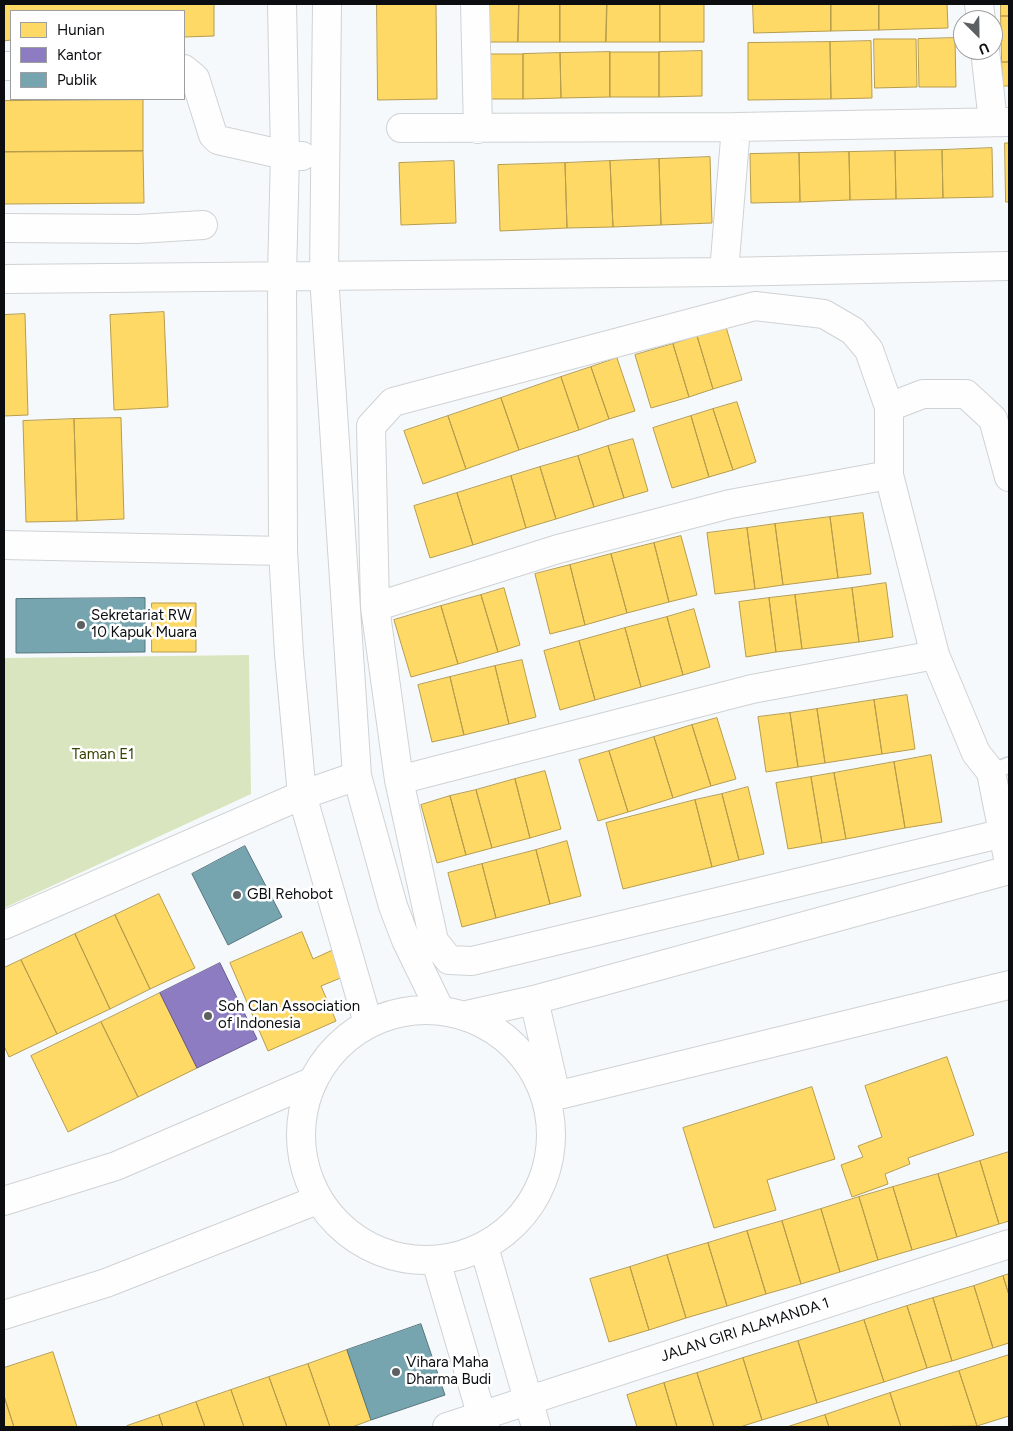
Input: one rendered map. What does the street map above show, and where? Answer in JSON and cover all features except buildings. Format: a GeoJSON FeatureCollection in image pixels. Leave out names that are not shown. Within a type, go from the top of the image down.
{"type":"FeatureCollection","features":[{"type":"Feature","properties":{"kind":"street"},"geometry":{"type":"LineString","coordinates":[[282,4],[285,155],[282,276],[283,551],[289,654],[302,795],[368,1023]]}},
{"type":"Feature","properties":{"kind":"street"},"geometry":{"type":"LineString","coordinates":[[327,4],[324,276],[357,776],[393,906],[406,940],[440,1010]]}},
{"type":"Feature","properties":{"kind":"street"},"geometry":{"type":"LineString","coordinates":[[475,4],[478,129]]}},
{"type":"Feature","properties":{"kind":"street"},"geometry":{"type":"LineString","coordinates":[[401,128],[736,127],[1001,122],[987,60]]}},
{"type":"Feature","properties":{"kind":"street"},"geometry":{"type":"LineString","coordinates":[[185,70],[195,78],[213,135],[218,140],[285,155],[325,157]]}},
{"type":"Feature","properties":{"kind":"street"},"geometry":{"type":"LineString","coordinates":[[724,272],[736,127]]}},
{"type":"Feature","properties":{"kind":"street"},"geometry":{"type":"LineString","coordinates":[[4,228],[138,229],[203,225]]}},
{"type":"Feature","properties":{"kind":"street"},"geometry":{"type":"LineString","coordinates":[[4,280],[724,272],[1009,266]]}},
{"type":"Feature","properties":{"kind":"street"},"geometry":{"type":"LineString","coordinates":[[1004,833],[472,961],[449,960],[434,941],[399,780],[375,607],[371,426],[393,402],[755,306],[824,314],[853,332],[869,350],[889,407],[889,475],[935,654],[976,754],[1000,768],[1004,833],[1009,864]]}},
{"type":"Feature","properties":{"kind":"street"},"geometry":{"type":"LineString","coordinates":[[889,407],[923,394],[966,394],[993,419],[1009,478]]}},
{"type":"Feature","properties":{"kind":"street"},"geometry":{"type":"LineString","coordinates":[[375,607],[558,549],[711,509],[889,475]]}},
{"type":"Feature","properties":{"kind":"street"},"geometry":{"type":"LineString","coordinates":[[4,545],[283,551]]}},
{"type":"Feature","properties":{"kind":"street"},"geometry":{"type":"LineString","coordinates":[[399,780],[752,689],[935,654]]}},
{"type":"Feature","properties":{"kind":"street"},"geometry":{"type":"LineString","coordinates":[[4,925],[302,795],[357,776]]}},
{"type":"Feature","properties":{"kind":"street"},"geometry":{"type":"LineString","coordinates":[[467,1015],[534,1000],[1009,870]]}},
{"type":"Feature","properties":{"kind":"street"},"geometry":{"type":"LineString","coordinates":[[551,1097],[1009,985]]}},
{"type":"Feature","properties":{"kind":"street"},"geometry":{"type":"LineString","coordinates":[[534,1000],[551,1097],[552,1142],[543,1184],[519,1220],[484,1247],[436,1261],[401,1259],[368,1247],[339,1227],[318,1200],[305,1172],[300,1142],[302,1112],[311,1082],[335,1048],[368,1023],[403,1011],[440,1010],[467,1015],[502,1034],[530,1062],[551,1097]]}},
{"type":"Feature","properties":{"kind":"street"},"geometry":{"type":"LineString","coordinates":[[4,1201],[116,1166],[311,1082]]}},
{"type":"Feature","properties":{"kind":"street"},"geometry":{"type":"LineString","coordinates":[[4,1315],[106,1283],[318,1200]]}},
{"type":"Feature","properties":{"kind":"street","name":"JALAN GIRI ALAMANDA 1"},"geometry":{"type":"LineString","coordinates":[[447,1427],[483,1422],[528,1400],[1009,1244]]}},
{"type":"Feature","properties":{"kind":"street"},"geometry":{"type":"LineString","coordinates":[[484,1247],[536,1427]]}},
{"type":"Feature","properties":{"kind":"street"},"geometry":{"type":"LineString","coordinates":[[436,1261],[483,1422]]}},
{"type":"Feature","properties":{"kind":"green space","name":"Taman E1"},"geometry":{"type":"Polygon","coordinates":[[[249,655],[251,794],[4,908],[4,658],[249,655]]]}},
{"type":"Feature","properties":{"kind":"place","name":"Sekretariat RW 10 Kapuk Muara"},"geometry":{"type":"Point","coordinates":[81,625]}},
{"type":"Feature","properties":{"kind":"place","name":"GBI Rehobot"},"geometry":{"type":"Point","coordinates":[237,895]}},
{"type":"Feature","properties":{"kind":"place","name":"Soh Clan Association of Indonesia"},"geometry":{"type":"Point","coordinates":[208,1016]}},
{"type":"Feature","properties":{"kind":"place","name":"Vihara Maha Dharma Budi"},"geometry":{"type":"Point","coordinates":[396,1372]}}]}
